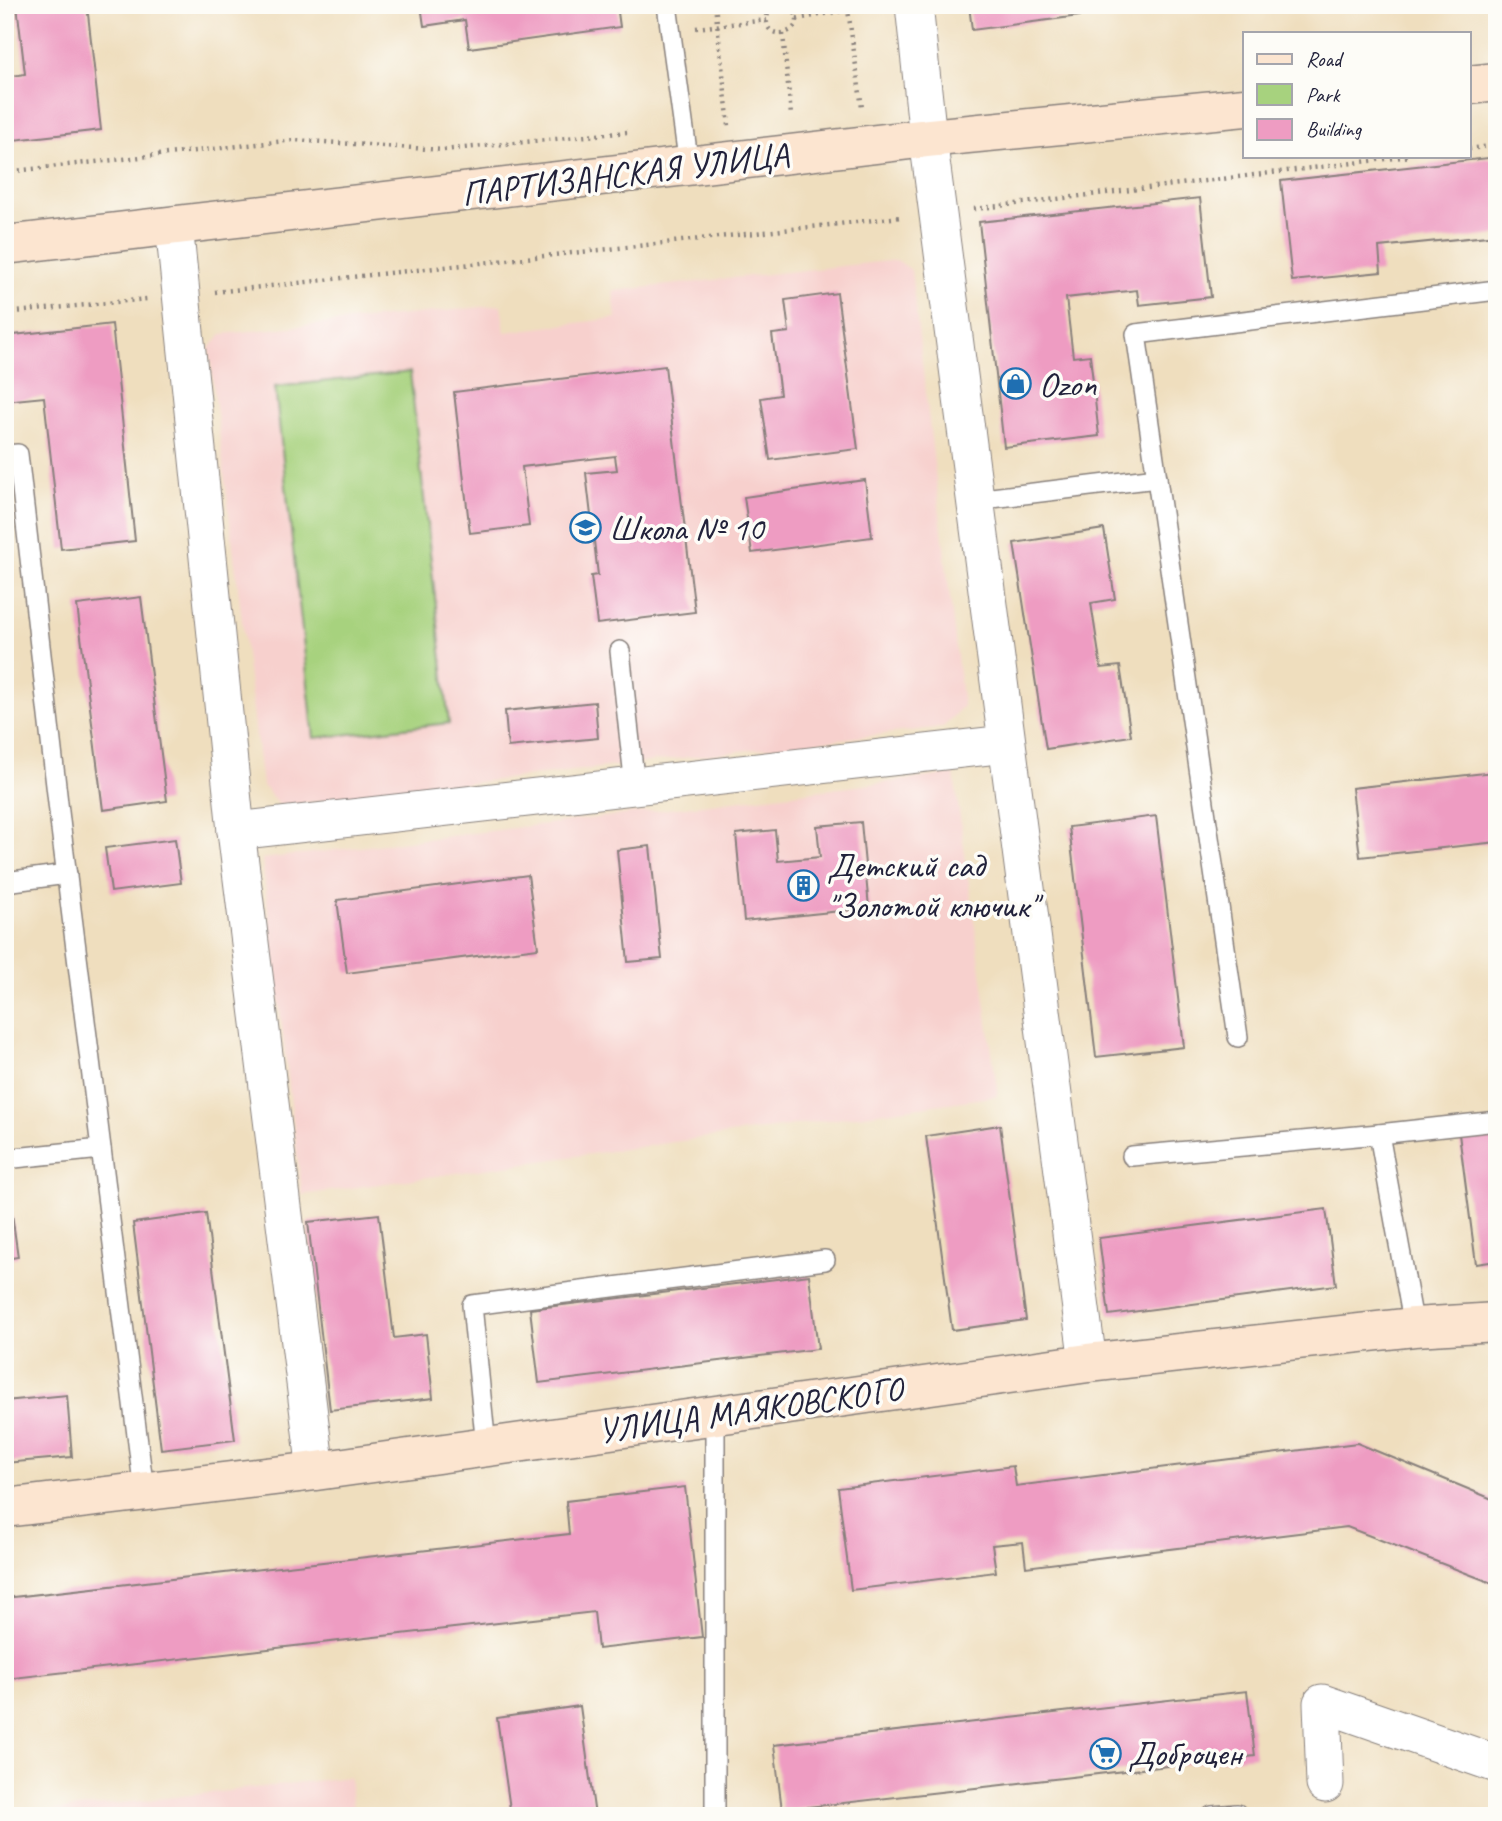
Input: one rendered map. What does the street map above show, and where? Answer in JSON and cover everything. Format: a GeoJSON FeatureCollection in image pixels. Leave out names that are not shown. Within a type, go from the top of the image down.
{"type":"FeatureCollection","features":[{"type":"Feature","properties":{"kind":"street"},"geometry":{"type":"LineString","coordinates":[[914,5],[937,213],[1088,1363]]}},
{"type":"Feature","properties":{"kind":"street"},"geometry":{"type":"LineString","coordinates":[[1470,85],[1497,82]]}},
{"type":"Feature","properties":{"kind":"street","name":"ПАРТИЗАНСКАЯ УЛИЦА"},"geometry":{"type":"LineString","coordinates":[[5,245],[928,138],[1243,107]]}},
{"type":"Feature","properties":{"kind":"street"},"geometry":{"type":"LineString","coordinates":[[174,225],[236,831],[316,1471]]}},
{"type":"Feature","properties":{"kind":"street"},"geometry":{"type":"LineString","coordinates":[[236,831],[1006,744]]}},
{"type":"Feature","properties":{"kind":"street","name":"УЛИЦА МАЯКОВСКОГО"},"geometry":{"type":"LineString","coordinates":[[5,1508],[316,1471],[1088,1363],[1414,1327],[1497,1322]]}},
{"type":"Feature","properties":{"kind":"street"},"geometry":{"type":"LineString","coordinates":[[1325,1784],[1322,1703],[1497,1763]]}},
{"type":"Feature","properties":{"kind":"lane"},"geometry":{"type":"LineString","coordinates":[[667,5],[689,166]]}},
{"type":"Feature","properties":{"kind":"lane"},"geometry":{"type":"LineString","coordinates":[[1238,1037],[1136,334],[1497,290]]}},
{"type":"Feature","properties":{"kind":"lane"},"geometry":{"type":"LineString","coordinates":[[5,456],[18,454],[66,874],[144,1491]]}},
{"type":"Feature","properties":{"kind":"lane"},"geometry":{"type":"LineString","coordinates":[[975,499],[1157,478]]}},
{"type":"Feature","properties":{"kind":"lane"},"geometry":{"type":"LineString","coordinates":[[620,651],[635,787]]}},
{"type":"Feature","properties":{"kind":"lane"},"geometry":{"type":"LineString","coordinates":[[5,882],[66,874]]}},
{"type":"Feature","properties":{"kind":"lane"},"geometry":{"type":"LineString","coordinates":[[1132,1156],[1497,1121]]}},
{"type":"Feature","properties":{"kind":"lane"},"geometry":{"type":"LineString","coordinates":[[1380,1134],[1414,1327]]}},
{"type":"Feature","properties":{"kind":"lane"},"geometry":{"type":"LineString","coordinates":[[5,1159],[101,1149]]}},
{"type":"Feature","properties":{"kind":"lane"},"geometry":{"type":"LineString","coordinates":[[486,1447],[472,1306],[825,1260]]}},
{"type":"Feature","properties":{"kind":"lane"},"geometry":{"type":"LineString","coordinates":[[715,1415],[715,1816]]}},
{"type":"Feature","properties":{"kind":"lane"},"geometry":{"type":"LineString","coordinates":[[1212,1816],[1238,1816]]}},
{"type":"Feature","properties":{"kind":"path"},"geometry":{"type":"LineString","coordinates":[[715,5],[734,161]]}},
{"type":"Feature","properties":{"kind":"path"},"geometry":{"type":"LineString","coordinates":[[754,5],[767,18],[772,31],[783,34],[795,27],[797,19],[796,8],[788,5]]}},
{"type":"Feature","properties":{"kind":"path"},"geometry":{"type":"LineString","coordinates":[[767,18],[772,8],[778,5]]}},
{"type":"Feature","properties":{"kind":"path"},"geometry":{"type":"LineString","coordinates":[[797,19],[848,8],[862,108]]}},
{"type":"Feature","properties":{"kind":"path"},"geometry":{"type":"LineString","coordinates":[[671,30],[767,18]]}},
{"type":"Feature","properties":{"kind":"path"},"geometry":{"type":"LineString","coordinates":[[783,34],[791,115]]}},
{"type":"Feature","properties":{"kind":"path"},"geometry":{"type":"LineString","coordinates":[[850,109],[925,99]]}},
{"type":"Feature","properties":{"kind":"path"},"geometry":{"type":"LineString","coordinates":[[779,116],[803,114]]}},
{"type":"Feature","properties":{"kind":"path"},"geometry":{"type":"LineString","coordinates":[[5,172],[295,140],[443,150],[741,120]]}},
{"type":"Feature","properties":{"kind":"path"},"geometry":{"type":"LineString","coordinates":[[1470,149],[1497,145]]}},
{"type":"Feature","properties":{"kind":"path"},"geometry":{"type":"LineString","coordinates":[[5,313],[937,213],[1394,158]]}},
{"type":"Feature","properties":{"kind":"shaded area","name":"Школа № 10"},"geometry":{"type":"Polygon","coordinates":[[[897,260],[911,270],[963,706],[943,727],[280,806],[262,785],[209,349],[222,334],[501,305],[505,332],[616,318],[613,291],[897,260]]]}},
{"type":"Feature","properties":{"kind":"shaded area"},"geometry":{"type":"Polygon","coordinates":[[[954,774],[998,1096],[302,1195],[262,859],[954,774]]]}},
{"type":"Feature","properties":{"kind":"shaded area"},"geometry":{"type":"Polygon","coordinates":[[[349,1777],[354,1816],[7,1816],[349,1777]]]}},
{"type":"Feature","properties":{"kind":"green space"},"geometry":{"type":"Polygon","coordinates":[[[410,372],[449,723],[314,738],[275,387],[410,372]]]}},
{"type":"Feature","properties":{"kind":"building"},"geometry":{"type":"Polygon","coordinates":[[[17,5],[87,5],[101,130],[5,141],[5,77],[25,74],[17,5]]]}},
{"type":"Feature","properties":{"kind":"building"},"geometry":{"type":"Polygon","coordinates":[[[421,5],[617,5],[620,27],[469,48],[465,20],[424,26],[421,5]]]}},
{"type":"Feature","properties":{"kind":"building"},"geometry":{"type":"Polygon","coordinates":[[[969,5],[1148,5],[1148,7],[972,30],[969,5]]]}},
{"type":"Feature","properties":{"kind":"building"},"geometry":{"type":"Polygon","coordinates":[[[1497,157],[1497,235],[1379,247],[1381,272],[1292,281],[1281,181],[1497,157]]]}},
{"type":"Feature","properties":{"kind":"building"},"geometry":{"type":"Polygon","coordinates":[[[1200,198],[1211,297],[1139,305],[1137,290],[1066,298],[1073,357],[1090,355],[1099,436],[1004,447],[979,222],[1200,198]]]}},
{"type":"Feature","properties":{"kind":"building"},"geometry":{"type":"Polygon","coordinates":[[[837,293],[858,449],[770,460],[761,398],[780,395],[772,334],[789,332],[785,300],[837,293]]]}},
{"type":"Feature","properties":{"kind":"building"},"geometry":{"type":"Polygon","coordinates":[[[112,324],[135,541],[61,549],[44,397],[5,401],[5,336],[112,324]]]}},
{"type":"Feature","properties":{"kind":"building"},"geometry":{"type":"Polygon","coordinates":[[[665,366],[695,612],[597,624],[591,576],[598,575],[586,473],[617,470],[615,456],[522,467],[529,526],[470,533],[454,392],[665,366]]]}},
{"type":"Feature","properties":{"kind":"building"},"geometry":{"type":"Polygon","coordinates":[[[865,480],[872,537],[752,553],[744,497],[865,480]]]}},
{"type":"Feature","properties":{"kind":"building"},"geometry":{"type":"Polygon","coordinates":[[[1104,529],[1115,599],[1091,603],[1101,668],[1120,666],[1131,736],[1046,749],[1014,543],[1104,529]]]}},
{"type":"Feature","properties":{"kind":"building"},"geometry":{"type":"Polygon","coordinates":[[[141,597],[167,801],[103,810],[77,605],[141,597]]]}},
{"type":"Feature","properties":{"kind":"building"},"geometry":{"type":"Polygon","coordinates":[[[595,702],[598,738],[508,747],[505,711],[595,702]]]}},
{"type":"Feature","properties":{"kind":"building"},"geometry":{"type":"Polygon","coordinates":[[[1493,772],[1497,804],[1497,842],[1360,857],[1352,788],[1493,772]]]}},
{"type":"Feature","properties":{"kind":"building"},"geometry":{"type":"Polygon","coordinates":[[[1156,816],[1184,1047],[1096,1057],[1069,827],[1156,816]]]}},
{"type":"Feature","properties":{"kind":"building","name":"Детский сад \"Золотой ключик\""},"geometry":{"type":"Polygon","coordinates":[[[861,822],[869,908],[744,921],[736,834],[775,830],[778,861],[820,857],[817,826],[861,822]]]}},
{"type":"Feature","properties":{"kind":"building"},"geometry":{"type":"Polygon","coordinates":[[[175,839],[181,883],[111,892],[105,848],[175,839]]]}},
{"type":"Feature","properties":{"kind":"building"},"geometry":{"type":"Polygon","coordinates":[[[650,846],[662,959],[628,962],[617,850],[650,846]]]}},
{"type":"Feature","properties":{"kind":"building"},"geometry":{"type":"Polygon","coordinates":[[[528,875],[538,948],[347,973],[337,900],[528,875]]]}},
{"type":"Feature","properties":{"kind":"building"},"geometry":{"type":"Polygon","coordinates":[[[1000,1125],[1026,1320],[952,1330],[926,1136],[1000,1125]]]}},
{"type":"Feature","properties":{"kind":"building"},"geometry":{"type":"Polygon","coordinates":[[[1497,1129],[1497,1261],[1476,1264],[1459,1134],[1497,1129]]]}},
{"type":"Feature","properties":{"kind":"building"},"geometry":{"type":"Polygon","coordinates":[[[1326,1209],[1336,1285],[1109,1315],[1099,1238],[1326,1209]]]}},
{"type":"Feature","properties":{"kind":"building"},"geometry":{"type":"Polygon","coordinates":[[[206,1213],[235,1440],[161,1449],[133,1223],[206,1213]]]}},
{"type":"Feature","properties":{"kind":"building"},"geometry":{"type":"Polygon","coordinates":[[[12,1214],[18,1257],[5,1259],[5,1215],[12,1214]]]}},
{"type":"Feature","properties":{"kind":"building"},"geometry":{"type":"Polygon","coordinates":[[[379,1214],[394,1338],[426,1334],[433,1398],[330,1410],[308,1222],[379,1214]]]}},
{"type":"Feature","properties":{"kind":"building"},"geometry":{"type":"Polygon","coordinates":[[[809,1275],[818,1349],[539,1383],[530,1309],[809,1275]]]}},
{"type":"Feature","properties":{"kind":"building"},"geometry":{"type":"Polygon","coordinates":[[[67,1395],[72,1457],[5,1463],[5,1401],[67,1395]]]}},
{"type":"Feature","properties":{"kind":"building"},"geometry":{"type":"Polygon","coordinates":[[[1357,1443],[1497,1501],[1497,1585],[1347,1527],[1026,1567],[1023,1542],[992,1545],[996,1572],[851,1590],[838,1488],[1013,1466],[1016,1486],[1357,1443]]]}},
{"type":"Feature","properties":{"kind":"building"},"geometry":{"type":"Polygon","coordinates":[[[685,1487],[702,1637],[598,1649],[594,1612],[5,1679],[5,1598],[569,1534],[566,1501],[685,1487]]]}},
{"type":"Feature","properties":{"kind":"building"},"geometry":{"type":"Polygon","coordinates":[[[1247,1691],[1255,1756],[782,1810],[774,1745],[1247,1691]]]}},
{"type":"Feature","properties":{"kind":"building"},"geometry":{"type":"Polygon","coordinates":[[[580,1706],[595,1816],[511,1816],[497,1718],[580,1706]]]}},
{"type":"Feature","properties":{"kind":"place","name":"Ozon"},"geometry":{"type":"Point","coordinates":[1016,384]}},
{"type":"Feature","properties":{"kind":"place","name":"Школа № 10"},"geometry":{"type":"Point","coordinates":[586,528]}},
{"type":"Feature","properties":{"kind":"place","name":"Детский сад \"Золотой ключик\""},"geometry":{"type":"Point","coordinates":[804,885]}},
{"type":"Feature","properties":{"kind":"place","name":"Доброцен"},"geometry":{"type":"Point","coordinates":[1105,1753]}}]}
